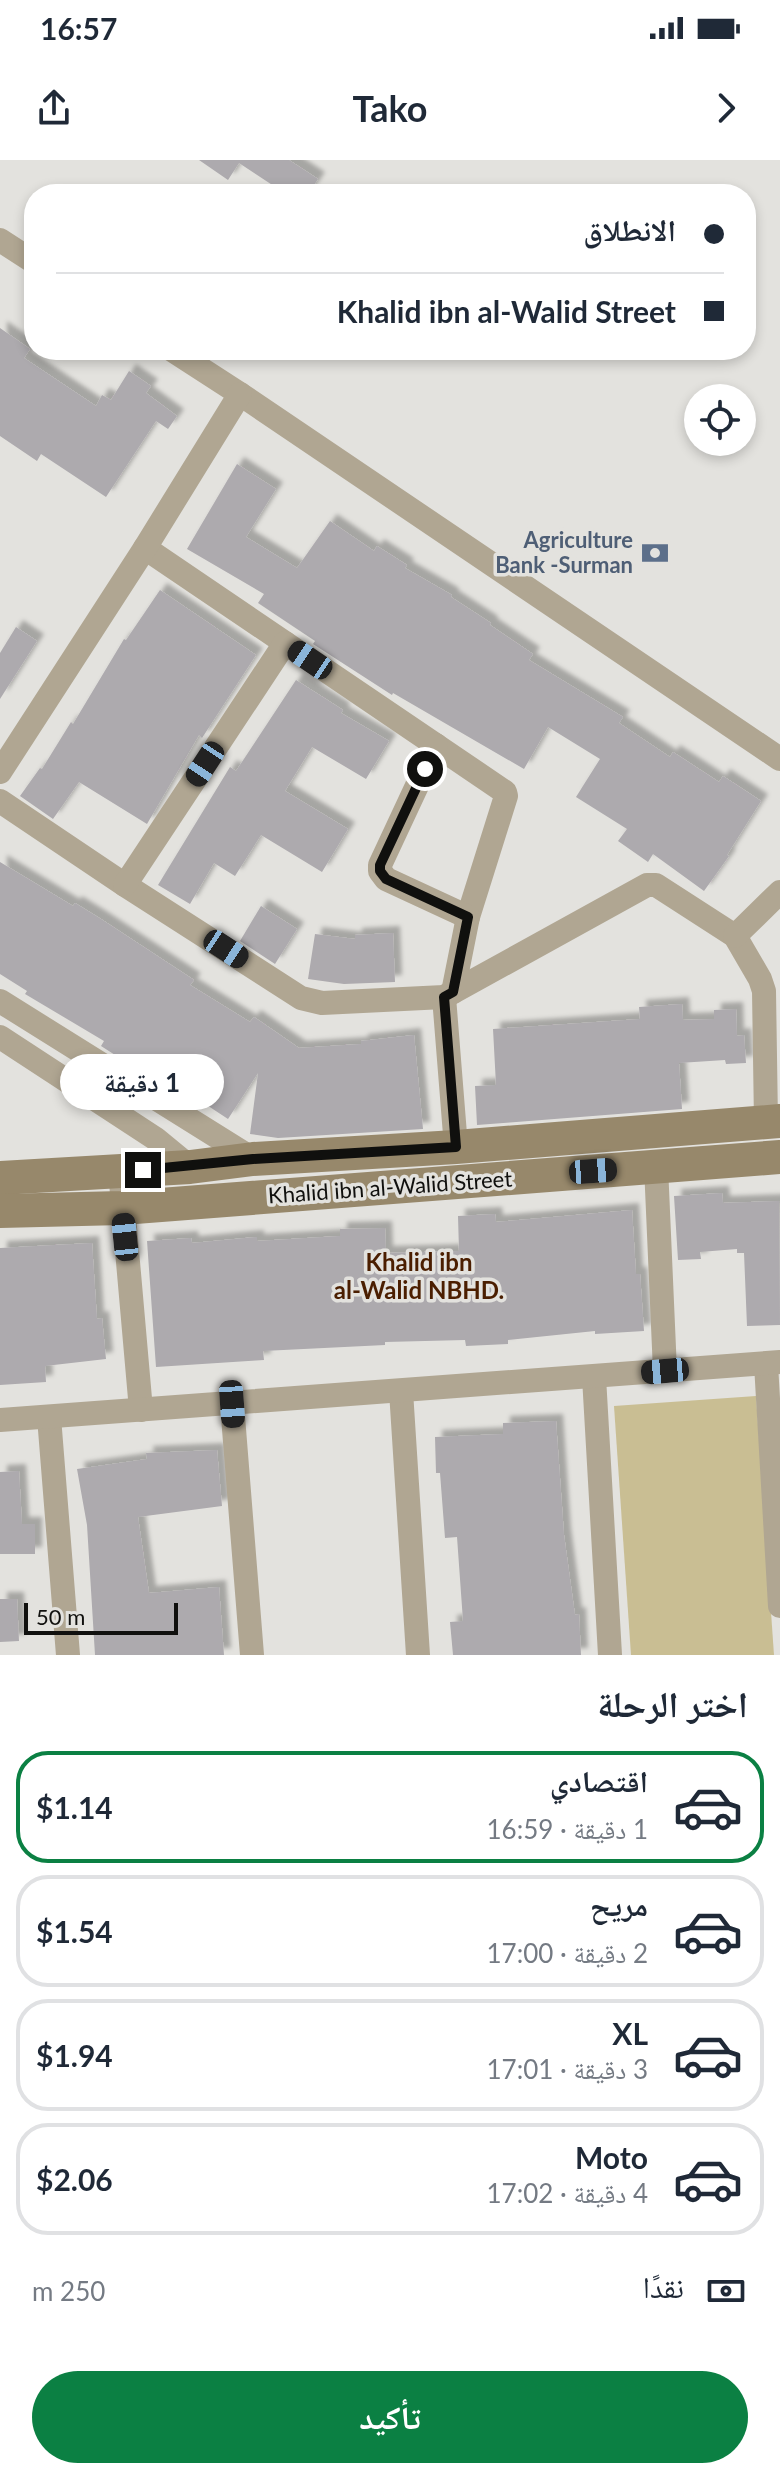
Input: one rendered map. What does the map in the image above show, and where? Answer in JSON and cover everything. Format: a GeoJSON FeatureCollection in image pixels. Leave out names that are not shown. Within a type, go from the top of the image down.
{"type":"FeatureCollection","features":[{"type":"Feature","properties":{"kind":"street"},"geometry":{"type":"LineString","coordinates":[[0,240],[24,256]]}},
{"type":"Feature","properties":{"kind":"street"},"geometry":{"type":"LineString","coordinates":[[187,360],[780,759]]}},
{"type":"Feature","properties":{"kind":"street"},"geometry":{"type":"LineString","coordinates":[[0,772],[240,394]]}},
{"type":"Feature","properties":{"kind":"street"},"geometry":{"type":"LineString","coordinates":[[145,548],[502,788],[506,796],[468,917],[448,994],[456,1147]]}},
{"type":"Feature","properties":{"kind":"street"},"geometry":{"type":"LineString","coordinates":[[125,885],[285,643]]}},
{"type":"Feature","properties":{"kind":"street"},"geometry":{"type":"LineString","coordinates":[[436,745],[380,865],[380,871],[386,879],[468,917]]}},
{"type":"Feature","properties":{"kind":"street"},"geometry":{"type":"LineString","coordinates":[[0,801],[308,1001],[322,1003],[448,994],[652,884],[656,885],[735,936],[763,984],[773,1121]]}},
{"type":"Feature","properties":{"kind":"street"},"geometry":{"type":"LineString","coordinates":[[735,936],[780,892]]}},
{"type":"Feature","properties":{"kind":"street"},"geometry":{"type":"LineString","coordinates":[[0,1001],[253,1159]]}},
{"type":"Feature","properties":{"kind":"street"},"geometry":{"type":"LineString","coordinates":[[0,1037],[156,1139],[190,1167]]}},
{"type":"Feature","properties":{"kind":"street"},"geometry":{"type":"LineString","coordinates":[[156,1139],[174,1111]]}},
{"type":"Feature","properties":{"kind":"street","name":"Khalid ibn al-Walid Street"},"geometry":{"type":"LineString","coordinates":[[0,1178],[190,1167],[253,1159],[456,1147],[773,1121]]}},
{"type":"Feature","properties":{"kind":"street","name":"Khalid ibn al-Walid Street"},"geometry":{"type":"LineString","coordinates":[[0,1211],[122,1208],[780,1157]]}},
{"type":"Feature","properties":{"kind":"street"},"geometry":{"type":"LineString","coordinates":[[656,1166],[665,1371]]}},
{"type":"Feature","properties":{"kind":"street"},"geometry":{"type":"LineString","coordinates":[[120,1171],[141,1410]]}},
{"type":"Feature","properties":{"kind":"street"},"geometry":{"type":"LineString","coordinates":[[0,1420],[773,1363],[780,1606]]}},
{"type":"Feature","properties":{"kind":"street"},"geometry":{"type":"LineString","coordinates":[[594,1377],[610,1655]]}},
{"type":"Feature","properties":{"kind":"street"},"geometry":{"type":"LineString","coordinates":[[401,1391],[418,1655]]}},
{"type":"Feature","properties":{"kind":"street"},"geometry":{"type":"LineString","coordinates":[[232,1404],[252,1655]]}},
{"type":"Feature","properties":{"kind":"street"},"geometry":{"type":"LineString","coordinates":[[49,1417],[68,1655]]}},
{"type":"Feature","properties":{"kind":"shaded area"},"geometry":{"type":"Polygon","coordinates":[[[756,1396],[774,1655],[631,1655],[614,1406],[756,1396]]]}},
{"type":"Feature","properties":{"kind":"building"},"geometry":{"type":"Polygon","coordinates":[[[199,160],[289,160],[318,179],[315,184],[271,184],[239,163],[228,180],[199,160]]]}},
{"type":"Feature","properties":{"kind":"building"},"geometry":{"type":"Polygon","coordinates":[[[0,328],[24,345],[24,360],[96,406],[102,395],[111,400],[129,371],[151,386],[146,393],[177,416],[168,429],[156,421],[106,497],[41,454],[37,461],[0,436],[0,328]]]}},
{"type":"Feature","properties":{"kind":"building"},"geometry":{"type":"Polygon","coordinates":[[[237,464],[276,489],[246,537],[297,568],[330,521],[374,551],[377,546],[407,565],[405,568],[452,595],[533,654],[529,660],[623,717],[619,723],[670,757],[673,752],[719,782],[723,776],[761,801],[704,891],[653,854],[648,862],[618,841],[627,829],[576,797],[600,759],[548,727],[524,769],[392,695],[313,644],[315,641],[258,603],[264,594],[187,549],[237,464]]]}},
{"type":"Feature","properties":{"kind":"building"},"geometry":{"type":"Polygon","coordinates":[[[160,590],[256,655],[202,738],[199,735],[147,824],[79,782],[53,819],[20,796],[42,769],[71,722],[73,724],[124,639],[160,590]]]}},
{"type":"Feature","properties":{"kind":"building"},"geometry":{"type":"Polygon","coordinates":[[[16,627],[37,641],[0,699],[0,653],[16,627]]]}},
{"type":"Feature","properties":{"kind":"building"},"geometry":{"type":"Polygon","coordinates":[[[296,680],[343,710],[341,713],[389,741],[366,779],[312,747],[285,791],[348,829],[322,872],[261,835],[235,876],[214,863],[190,904],[158,885],[230,767],[236,771],[296,680]]]}},
{"type":"Feature","properties":{"kind":"building"},"geometry":{"type":"Polygon","coordinates":[[[0,862],[73,906],[75,903],[101,919],[194,980],[190,985],[250,1022],[254,1017],[299,1048],[361,1044],[361,1041],[414,1035],[423,1129],[278,1138],[250,1134],[258,1073],[228,1119],[187,1092],[185,1095],[139,1066],[137,1069],[101,1046],[104,1041],[25,994],[27,991],[0,974],[0,862]]]}},
{"type":"Feature","properties":{"kind":"building"},"geometry":{"type":"Polygon","coordinates":[[[261,906],[297,929],[275,964],[240,941],[261,906]]]}},
{"type":"Feature","properties":{"kind":"building"},"geometry":{"type":"Polygon","coordinates":[[[393,933],[395,982],[344,984],[308,979],[315,934],[355,939],[355,935],[393,933]]]}},
{"type":"Feature","properties":{"kind":"building"},"geometry":{"type":"Polygon","coordinates":[[[682,1004],[683,1020],[714,1019],[714,1010],[736,1009],[737,1036],[744,1035],[746,1063],[726,1064],[725,1060],[679,1063],[682,1109],[477,1125],[475,1086],[496,1085],[493,1029],[640,1019],[639,1007],[682,1004]]]}},
{"type":"Feature","properties":{"kind":"building"},"geometry":{"type":"Polygon","coordinates":[[[722,1193],[723,1203],[779,1201],[780,1325],[747,1326],[744,1253],[737,1253],[737,1249],[700,1252],[701,1259],[678,1260],[674,1196],[722,1193]]]}},
{"type":"Feature","properties":{"kind":"building"},"geometry":{"type":"Polygon","coordinates":[[[632,1210],[644,1331],[595,1334],[595,1331],[508,1340],[508,1344],[466,1346],[465,1340],[385,1342],[385,1345],[263,1351],[264,1360],[156,1367],[147,1241],[191,1238],[192,1243],[257,1237],[257,1241],[340,1236],[340,1229],[385,1228],[386,1253],[459,1251],[458,1216],[495,1214],[496,1222],[632,1210]]]}},
{"type":"Feature","properties":{"kind":"building"},"geometry":{"type":"Polygon","coordinates":[[[92,1243],[97,1319],[102,1318],[106,1359],[45,1366],[46,1382],[0,1385],[0,1248],[92,1243]]]}},
{"type":"Feature","properties":{"kind":"building"},"geometry":{"type":"Polygon","coordinates":[[[556,1421],[564,1535],[575,1615],[579,1614],[581,1655],[453,1655],[450,1622],[463,1621],[457,1537],[445,1538],[440,1473],[436,1473],[435,1437],[503,1434],[503,1423],[556,1421]]]}},
{"type":"Feature","properties":{"kind":"building"},"geometry":{"type":"Polygon","coordinates":[[[217,1450],[222,1506],[138,1517],[149,1593],[219,1587],[224,1655],[95,1655],[87,1525],[77,1469],[147,1459],[146,1453],[217,1450]]]}},
{"type":"Feature","properties":{"kind":"building"},"geometry":{"type":"Polygon","coordinates":[[[19,1471],[22,1524],[35,1524],[35,1554],[0,1554],[0,1472],[19,1471]]]}},
{"type":"Feature","properties":{"kind":"building"},"geometry":{"type":"Polygon","coordinates":[[[0,1599],[17,1599],[19,1641],[0,1642],[0,1599]]]}},
{"type":"Feature","properties":{"kind":"place","name":"Agriculture Bank -Surman"},"geometry":{"type":"Point","coordinates":[655,553]}},
{"type":"Feature","properties":{"kind":"district","name":"Khalid ibn al-Walid NBHD."},"geometry":{"type":"Point","coordinates":[419,1277]}},
{"type":"Feature","properties":{"kind":"route"},"geometry":{"type":"LineString","coordinates":[[143,1170],[253,1159],[456,1147],[444,997],[453,992],[468,917],[386,879],[380,871],[380,865],[425,769]]}}]}
